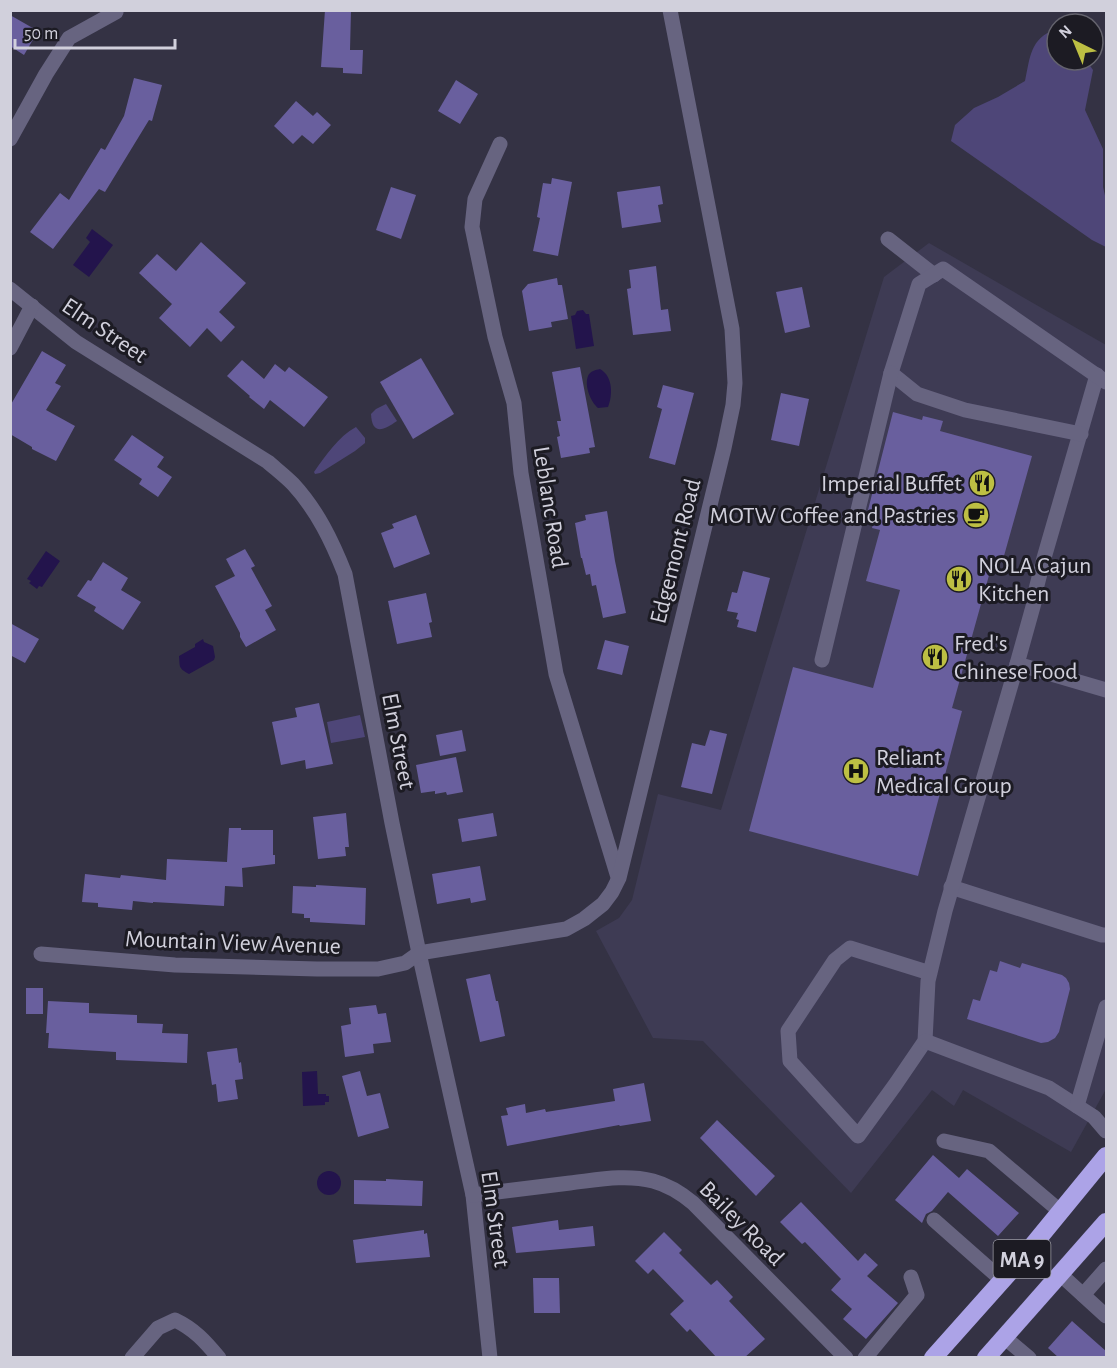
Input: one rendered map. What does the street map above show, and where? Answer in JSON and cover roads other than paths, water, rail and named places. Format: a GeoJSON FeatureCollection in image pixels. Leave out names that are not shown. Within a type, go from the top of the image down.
{"type":"FeatureCollection","features":[{"type":"Feature","properties":{"kind":"highway","name":"MA 9"},"geometry":{"type":"LineString","coordinates":[[933,1358],[1003,1281],[1107,1156]]}},
{"type":"Feature","properties":{"kind":"highway","name":"MA 9"},"geometry":{"type":"LineString","coordinates":[[986,1358],[1107,1222]]}},
{"type":"Feature","properties":{"kind":"street","name":"Edgemont Road"},"geometry":{"type":"LineString","coordinates":[[419,953],[566,929],[603,904],[619,878],[724,448],[735,383],[732,329],[670,10]]}},
{"type":"Feature","properties":{"kind":"street"},"geometry":{"type":"LineString","coordinates":[[10,139],[69,38],[116,12]]}},
{"type":"Feature","properties":{"kind":"street","name":"Leblanc Road"},"geometry":{"type":"LineString","coordinates":[[500,144],[475,199],[472,227],[495,337],[514,403],[521,473],[556,674],[619,878]]}},
{"type":"Feature","properties":{"kind":"street"},"geometry":{"type":"LineString","coordinates":[[888,239],[934,274]]}},
{"type":"Feature","properties":{"kind":"street"},"geometry":{"type":"LineString","coordinates":[[822,660],[891,373],[919,284],[943,269],[1102,378],[1081,434],[1044,558],[1017,664],[951,887],[930,973],[928,981],[925,1041],[858,1136],[790,1061],[788,1031],[835,960],[850,948],[930,973]]}},
{"type":"Feature","properties":{"kind":"street","name":"Elm Street"},"geometry":{"type":"LineString","coordinates":[[10,290],[76,342],[268,462],[307,500],[334,546],[345,574],[382,773],[472,1195],[490,1358]]}},
{"type":"Feature","properties":{"kind":"street"},"geometry":{"type":"LineString","coordinates":[[10,348],[32,306]]}},
{"type":"Feature","properties":{"kind":"street"},"geometry":{"type":"LineString","coordinates":[[891,373],[917,394],[965,410],[1081,434]]}},
{"type":"Feature","properties":{"kind":"street"},"geometry":{"type":"LineString","coordinates":[[1017,664],[1107,690]]}},
{"type":"Feature","properties":{"kind":"street"},"geometry":{"type":"LineString","coordinates":[[951,887],[1091,932],[1107,935]]}},
{"type":"Feature","properties":{"kind":"street","name":"Mountain View Avenue"},"geometry":{"type":"LineString","coordinates":[[41,954],[175,965],[378,969],[405,963],[419,953]]}},
{"type":"Feature","properties":{"kind":"street"},"geometry":{"type":"LineString","coordinates":[[1077,1106],[1107,1007]]}},
{"type":"Feature","properties":{"kind":"street"},"geometry":{"type":"LineString","coordinates":[[925,1041],[1049,1088],[1094,1117],[1107,1131]]}},
{"type":"Feature","properties":{"kind":"street"},"geometry":{"type":"LineString","coordinates":[[944,1141],[989,1151],[1061,1212]]}},
{"type":"Feature","properties":{"kind":"street","name":"Bailey Road"},"geometry":{"type":"LineString","coordinates":[[472,1195],[628,1177],[664,1184],[693,1203],[846,1358]]}},
{"type":"Feature","properties":{"kind":"street"},"geometry":{"type":"LineString","coordinates":[[934,1220],[1003,1281]]}},
{"type":"Feature","properties":{"kind":"street"},"geometry":{"type":"LineString","coordinates":[[1083,1295],[1107,1269]]}},
{"type":"Feature","properties":{"kind":"street"},"geometry":{"type":"LineString","coordinates":[[1060,1275],[1107,1316]]}},
{"type":"Feature","properties":{"kind":"street"},"geometry":{"type":"LineString","coordinates":[[866,1358],[917,1295],[910,1277]]}},
{"type":"Feature","properties":{"kind":"street"},"geometry":{"type":"LineString","coordinates":[[132,1358],[158,1329],[174,1320],[189,1327],[219,1358]]}},
{"type":"Feature","properties":{"kind":"street"},"geometry":{"type":"LineString","coordinates":[[1004,1337],[1029,1358]]}},
{"type":"Feature","properties":{"kind":"place","name":"Imperial Buffet"},"geometry":{"type":"Point","coordinates":[982,483]}},
{"type":"Feature","properties":{"kind":"place","name":"MOTW Coffee and Pastries"},"geometry":{"type":"Point","coordinates":[976,515]}},
{"type":"Feature","properties":{"kind":"place","name":"NOLA Cajun Kitchen"},"geometry":{"type":"Point","coordinates":[959,579]}},
{"type":"Feature","properties":{"kind":"place","name":"Fred's Chinese Food"},"geometry":{"type":"Point","coordinates":[935,657]}},
{"type":"Feature","properties":{"kind":"place","name":"Reliant Medical Group"},"geometry":{"type":"Point","coordinates":[856,771]}}]}
